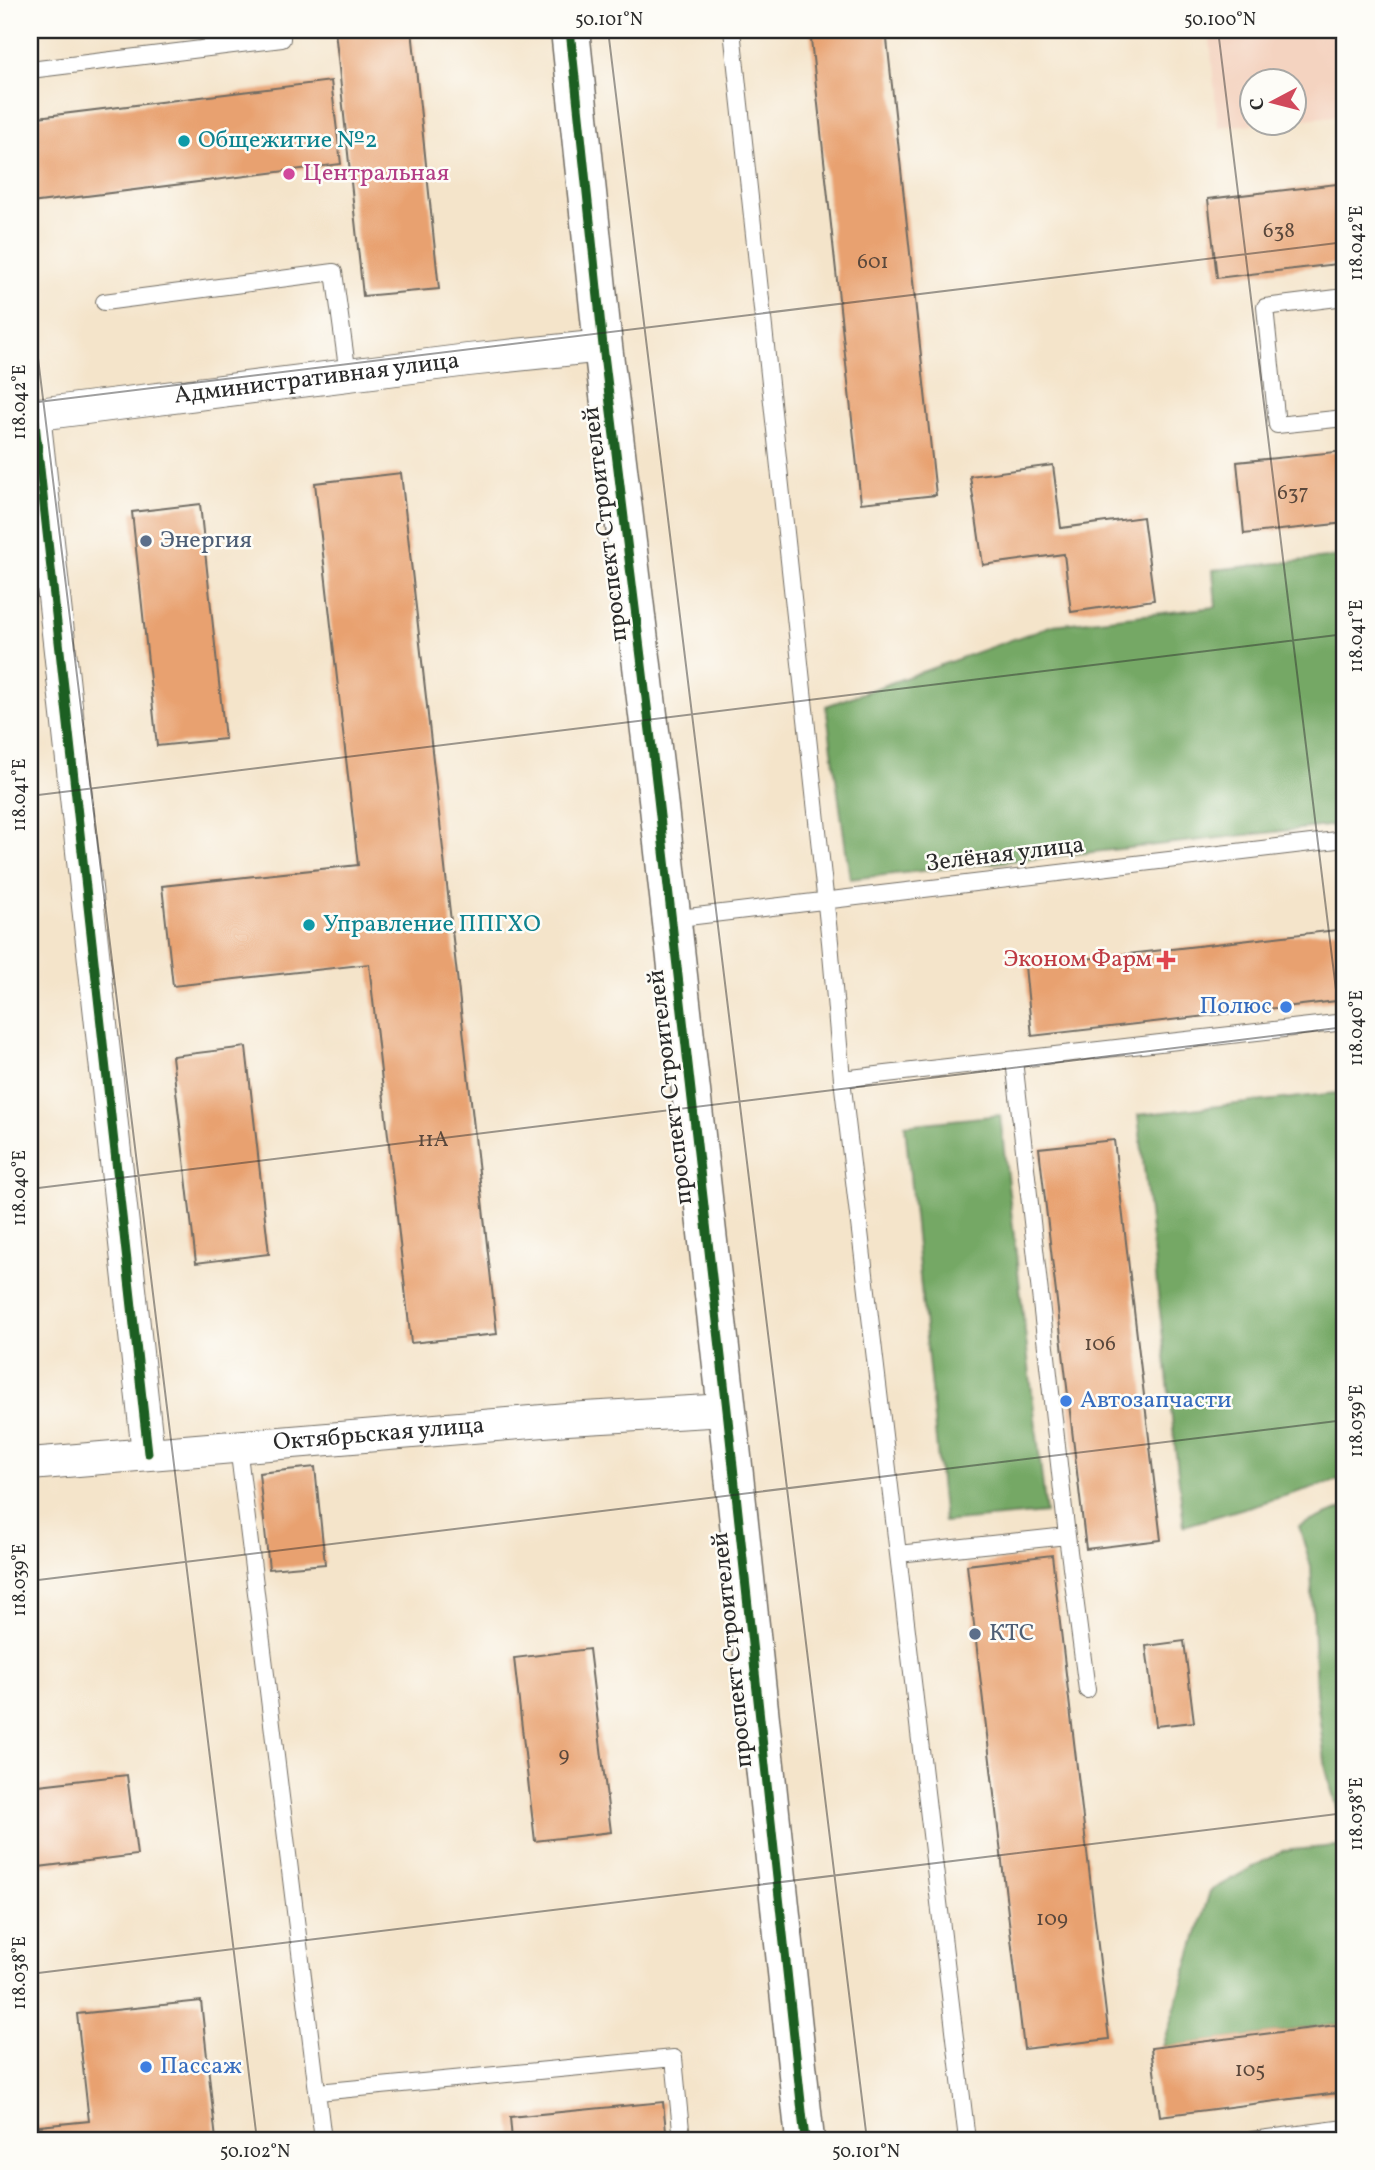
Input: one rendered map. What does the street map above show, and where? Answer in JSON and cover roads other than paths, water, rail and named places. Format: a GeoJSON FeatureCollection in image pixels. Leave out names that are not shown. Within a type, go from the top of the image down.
{"type":"FeatureCollection","features":[{"type":"Feature","properties":{"kind":"street","name":"проспект Строителей"},"geometry":{"type":"LineString","coordinates":[[570,30],[603,346],[727,1410],[805,2140]]}},
{"type":"Feature","properties":{"kind":"street","name":"Административная улица"},"geometry":{"type":"LineString","coordinates":[[32,414],[603,346]]}},
{"type":"Feature","properties":{"kind":"street"},"geometry":{"type":"LineString","coordinates":[[32,414],[148,1453]]}},
{"type":"Feature","properties":{"kind":"street","name":"Октябрьская улица"},"geometry":{"type":"LineString","coordinates":[[30,1464],[567,1419],[727,1410]]}},
{"type":"Feature","properties":{"kind":"lane"},"geometry":{"type":"LineString","coordinates":[[30,70],[282,39],[282,30]]}},
{"type":"Feature","properties":{"kind":"lane"},"geometry":{"type":"LineString","coordinates":[[732,30],[842,1079],[967,2140]]}},
{"type":"Feature","properties":{"kind":"lane"},"geometry":{"type":"LineString","coordinates":[[103,302],[334,272],[348,375]]}},
{"type":"Feature","properties":{"kind":"lane"},"geometry":{"type":"LineString","coordinates":[[1345,297],[1265,307],[1277,425],[1345,418]]}},
{"type":"Feature","properties":{"kind":"lane","name":"Зелёная улица"},"geometry":{"type":"LineString","coordinates":[[671,919],[1345,839]]}},
{"type":"Feature","properties":{"kind":"lane"},"geometry":{"type":"LineString","coordinates":[[842,1079],[1345,1022]]}},
{"type":"Feature","properties":{"kind":"lane"},"geometry":{"type":"LineString","coordinates":[[1014,1060],[1067,1536],[1087,1689]]}},
{"type":"Feature","properties":{"kind":"lane"},"geometry":{"type":"LineString","coordinates":[[238,1446],[323,2140]]}},
{"type":"Feature","properties":{"kind":"lane"},"geometry":{"type":"LineString","coordinates":[[898,1554],[1067,1536]]}},
{"type":"Feature","properties":{"kind":"lane"},"geometry":{"type":"LineString","coordinates":[[318,2092],[674,2058],[682,2140]]}},
{"type":"Feature","properties":{"kind":"lane"},"geometry":{"type":"LineString","coordinates":[[1252,2140],[1345,2128]]}},
{"type":"Feature","properties":{"kind":"place","name":"Общежитие №2"},"geometry":{"type":"Point","coordinates":[184,141]}},
{"type":"Feature","properties":{"kind":"place","name":"Центральная"},"geometry":{"type":"Point","coordinates":[289,174]}},
{"type":"Feature","properties":{"kind":"place","name":"Энергия"},"geometry":{"type":"Point","coordinates":[146,541]}},
{"type":"Feature","properties":{"kind":"place","name":"Управление ППГХО"},"geometry":{"type":"Point","coordinates":[309,925]}},
{"type":"Feature","properties":{"kind":"place","name":"Эконом Фарм"},"geometry":{"type":"Point","coordinates":[1166,960]}},
{"type":"Feature","properties":{"kind":"place","name":"Полюс"},"geometry":{"type":"Point","coordinates":[1286,1007]}},
{"type":"Feature","properties":{"kind":"place","name":"Автозапчасти"},"geometry":{"type":"Point","coordinates":[1066,1401]}},
{"type":"Feature","properties":{"kind":"place","name":"КТС"},"geometry":{"type":"Point","coordinates":[975,1634]}},
{"type":"Feature","properties":{"kind":"place","name":"Пассаж"},"geometry":{"type":"Point","coordinates":[146,2067]}}]}
